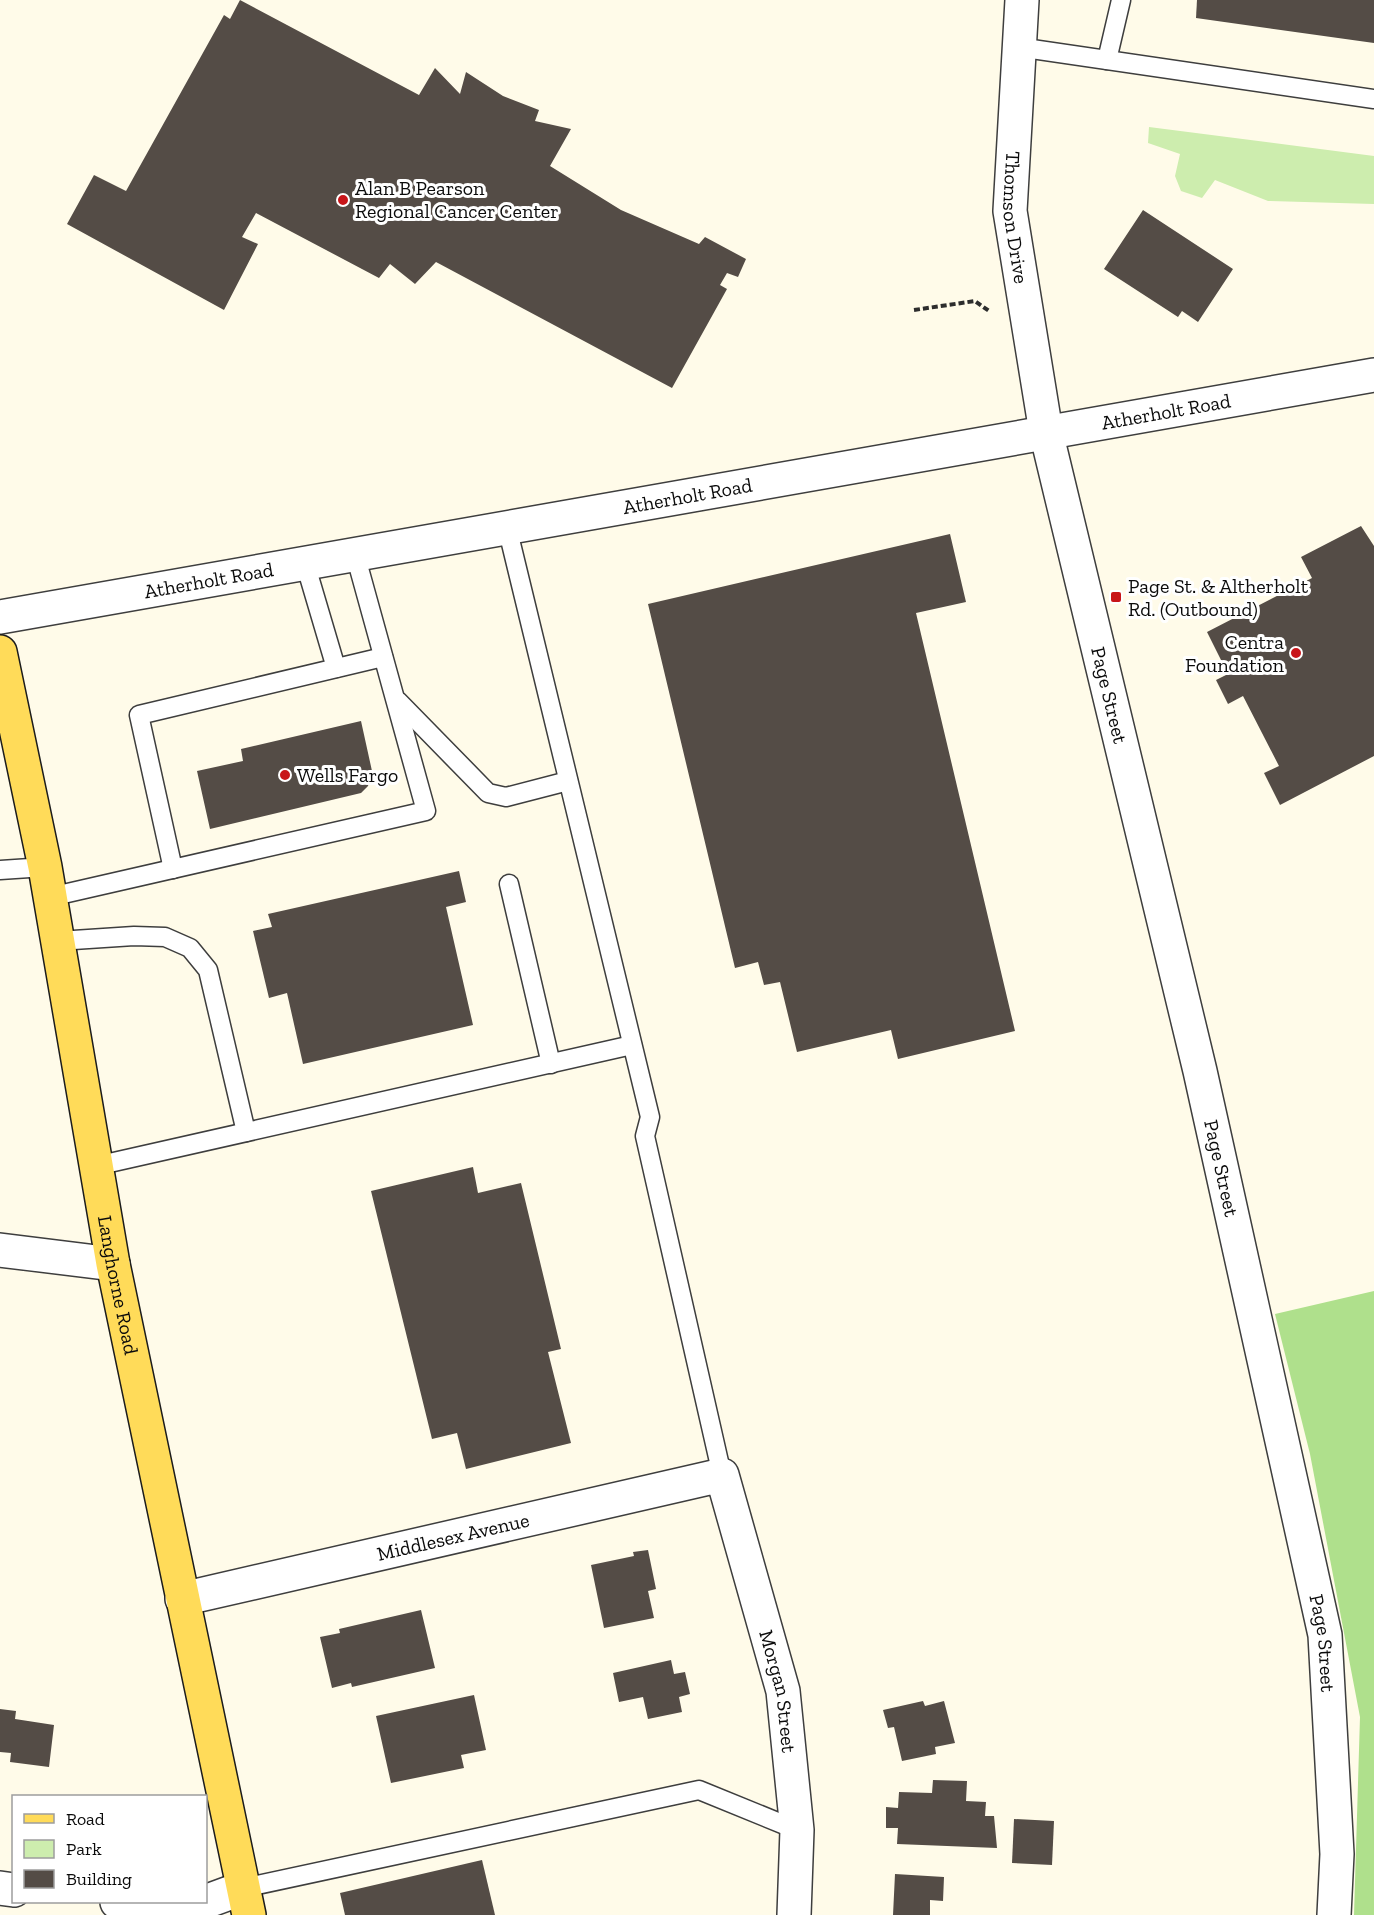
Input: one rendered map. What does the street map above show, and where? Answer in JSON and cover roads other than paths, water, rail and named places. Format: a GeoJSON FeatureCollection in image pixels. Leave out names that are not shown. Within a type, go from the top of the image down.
{"type":"FeatureCollection","features":[{"type":"Feature","properties":{"kind":"main road","name":"Langhorne Road"},"geometry":{"type":"LineString","coordinates":[[0,652],[48,882],[113,1264],[246,1902]]}},
{"type":"Feature","properties":{"kind":"street","name":"Thomson Drive"},"geometry":{"type":"LineString","coordinates":[[1022,0],[1010,212],[1046,432]]}},
{"type":"Feature","properties":{"kind":"street","name":"Atherholt Road"},"geometry":{"type":"LineString","coordinates":[[0,617],[1374,375]]}},
{"type":"Feature","properties":{"kind":"street","name":"Page Street"},"geometry":{"type":"LineString","coordinates":[[1046,432],[1206,1094],[1325,1635],[1337,1854],[1334,1915]]}},
{"type":"Feature","properties":{"kind":"street"},"geometry":{"type":"LineString","coordinates":[[0,1250],[113,1264]]}},
{"type":"Feature","properties":{"kind":"street","name":"Middlesex Avenue"},"geometry":{"type":"LineString","coordinates":[[182,1599],[722,1475]]}},
{"type":"Feature","properties":{"kind":"street","name":"Morgan Street"},"geometry":{"type":"LineString","coordinates":[[722,1475],[783,1691],[797,1830],[794,1915]]}},
{"type":"Feature","properties":{"kind":"street"},"geometry":{"type":"LineString","coordinates":[[127,1903],[186,1909],[246,1902]]}},
{"type":"Feature","properties":{"kind":"lane"},"geometry":{"type":"LineString","coordinates":[[1107,60],[1121,0]]}},
{"type":"Feature","properties":{"kind":"lane"},"geometry":{"type":"LineString","coordinates":[[1018,47],[1374,99]]}},
{"type":"Feature","properties":{"kind":"lane"},"geometry":{"type":"LineString","coordinates":[[507,527],[650,1116],[645,1136],[722,1475]]}},
{"type":"Feature","properties":{"kind":"lane"},"geometry":{"type":"LineString","coordinates":[[0,870],[48,882],[174,869],[426,811],[355,554]]}},
{"type":"Feature","properties":{"kind":"lane"},"geometry":{"type":"LineString","coordinates":[[306,563],[336,668]]}},
{"type":"Feature","properties":{"kind":"lane"},"geometry":{"type":"LineString","coordinates":[[174,869],[140,715],[383,657]]}},
{"type":"Feature","properties":{"kind":"lane"},"geometry":{"type":"LineString","coordinates":[[395,697],[488,792],[506,797],[568,781]]}},
{"type":"Feature","properties":{"kind":"lane"},"geometry":{"type":"LineString","coordinates":[[509,884],[551,1064]]}},
{"type":"Feature","properties":{"kind":"lane"},"geometry":{"type":"LineString","coordinates":[[58,941],[134,936],[165,937],[190,948],[208,970],[246,1132]]}},
{"type":"Feature","properties":{"kind":"lane"},"geometry":{"type":"LineString","coordinates":[[96,1166],[632,1045]]}},
{"type":"Feature","properties":{"kind":"lane"},"geometry":{"type":"LineString","coordinates":[[246,1902],[699,1790],[797,1830]]}},
{"type":"Feature","properties":{"kind":"place","name":"Alan B Pearson Regional Cancer Center"},"geometry":{"type":"Point","coordinates":[343,200]}},
{"type":"Feature","properties":{"kind":"place","name":"Page St. & Altherholt Rd. (Outbound)"},"geometry":{"type":"Point","coordinates":[1116,597]}},
{"type":"Feature","properties":{"kind":"place","name":"Centra Foundation"},"geometry":{"type":"Point","coordinates":[1296,653]}},
{"type":"Feature","properties":{"kind":"place","name":"Wells Fargo"},"geometry":{"type":"Point","coordinates":[285,775]}}]}
